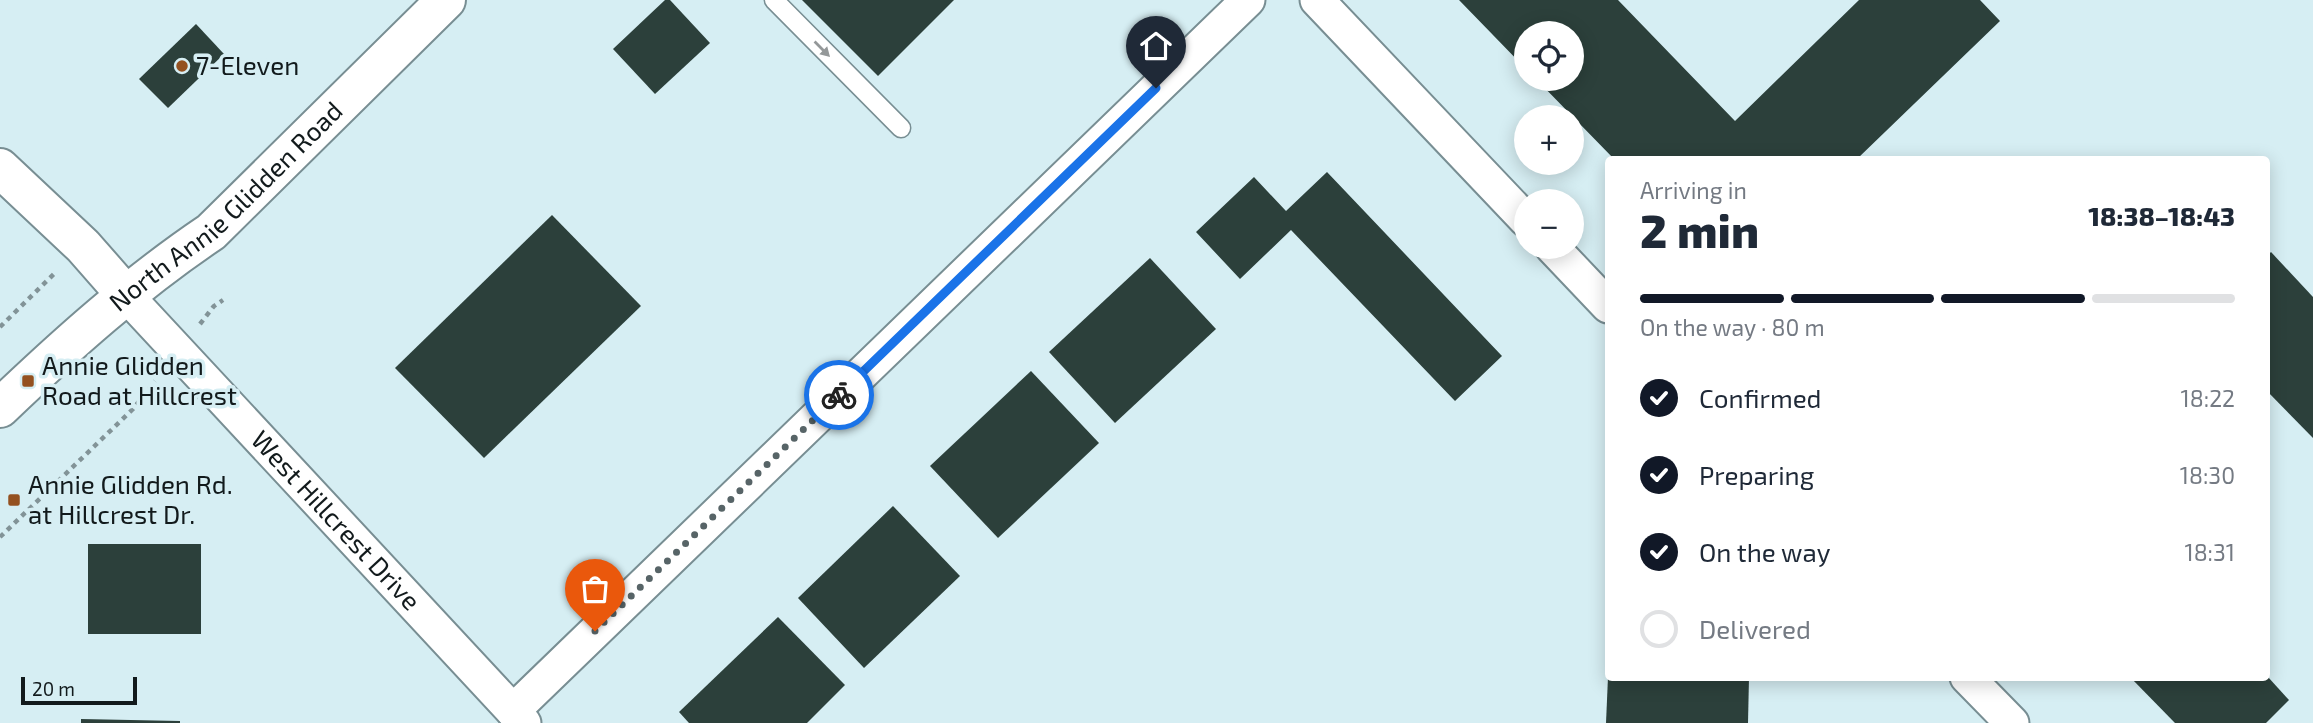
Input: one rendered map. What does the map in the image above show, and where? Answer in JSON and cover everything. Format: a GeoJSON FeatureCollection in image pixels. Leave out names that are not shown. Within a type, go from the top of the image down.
{"type":"FeatureCollection","features":[{"type":"Feature","properties":{"kind":"main road","name":"North Annie Glidden Road"},"geometry":{"type":"LineString","coordinates":[[0,408],[126,295],[166,262],[211,232],[446,0]]}},
{"type":"Feature","properties":{"kind":"main road","name":"West Hillcrest Drive"},"geometry":{"type":"LineString","coordinates":[[0,169],[83,246],[126,295]]}},
{"type":"Feature","properties":{"kind":"street"},"geometry":{"type":"LineString","coordinates":[[518,717],[1248,0]]}},
{"type":"Feature","properties":{"kind":"street"},"geometry":{"type":"LineString","coordinates":[[1317,0],[1514,207]]}},
{"type":"Feature","properties":{"kind":"street"},"geometry":{"type":"LineString","coordinates":[[1563,259],[1605,303]]}},
{"type":"Feature","properties":{"kind":"street","name":"West Hillcrest Drive"},"geometry":{"type":"LineString","coordinates":[[126,295],[518,717]]}},
{"type":"Feature","properties":{"kind":"street"},"geometry":{"type":"LineString","coordinates":[[1971,681],[2011,723]]}},
{"type":"Feature","properties":{"kind":"lane"},"geometry":{"type":"LineString","coordinates":[[774,0],[901,128]]}},
{"type":"Feature","properties":{"kind":"path"},"geometry":{"type":"LineString","coordinates":[[0,327],[83,246]]}},
{"type":"Feature","properties":{"kind":"path"},"geometry":{"type":"LineString","coordinates":[[0,537],[133,410],[214,306],[223,300]]}},
{"type":"Feature","properties":{"kind":"building"},"geometry":{"type":"Polygon","coordinates":[[[665,0],[670,0],[710,43],[655,94],[613,49],[665,0]]]}},
{"type":"Feature","properties":{"kind":"building"},"geometry":{"type":"Polygon","coordinates":[[[802,0],[954,0],[878,76],[802,0]]]}},
{"type":"Feature","properties":{"kind":"building"},"geometry":{"type":"Polygon","coordinates":[[[1459,0],[1618,0],[1735,121],[1859,0],[1980,0],[2000,21],[1860,156],[1611,156],[1584,128],[1584,105],[1561,105],[1548,91],[1584,91],[1584,21],[1514,21],[1514,57],[1459,0]]]}},
{"type":"Feature","properties":{"kind":"building","name":"7-Eleven"},"geometry":{"type":"Polygon","coordinates":[[[196,24],[224,54],[168,108],[139,79],[196,24]]]}},
{"type":"Feature","properties":{"kind":"building"},"geometry":{"type":"Polygon","coordinates":[[[1327,172],[1502,356],[1455,401],[1291,230],[1240,279],[1196,232],[1254,177],[1286,211],[1327,172]]]}},
{"type":"Feature","properties":{"kind":"building"},"geometry":{"type":"Polygon","coordinates":[[[552,215],[641,306],[484,458],[395,368],[552,215]]]}},
{"type":"Feature","properties":{"kind":"building"},"geometry":{"type":"Polygon","coordinates":[[[2270,253],[2313,297],[2313,438],[2270,394],[2270,253]]]}},
{"type":"Feature","properties":{"kind":"building"},"geometry":{"type":"Polygon","coordinates":[[[1150,258],[1216,329],[1115,423],[1049,352],[1150,258]]]}},
{"type":"Feature","properties":{"kind":"building"},"geometry":{"type":"Polygon","coordinates":[[[1031,371],[1099,443],[998,538],[930,466],[1031,371]]]}},
{"type":"Feature","properties":{"kind":"building"},"geometry":{"type":"Polygon","coordinates":[[[893,506],[960,576],[864,668],[798,598],[893,506]]]}},
{"type":"Feature","properties":{"kind":"building"},"geometry":{"type":"Polygon","coordinates":[[[88,544],[201,544],[201,634],[88,634],[88,544]]]}},
{"type":"Feature","properties":{"kind":"building"},"geometry":{"type":"Polygon","coordinates":[[[778,617],[845,685],[807,723],[689,723],[679,712],[778,617]]]}},
{"type":"Feature","properties":{"kind":"building"},"geometry":{"type":"Polygon","coordinates":[[[2270,679],[2289,700],[2266,723],[2175,723],[2134,681],[2270,679]]]}},
{"type":"Feature","properties":{"kind":"building"},"geometry":{"type":"Polygon","coordinates":[[[1608,681],[1749,681],[1748,723],[1606,723],[1608,681]]]}},
{"type":"Feature","properties":{"kind":"building"},"geometry":{"type":"Polygon","coordinates":[[[81,719],[180,721],[180,723],[81,723],[81,719]]]}},
{"type":"Feature","properties":{"kind":"way so far"},"geometry":{"type":"LineString","coordinates":[[595,631],[839,395]]}},
{"type":"Feature","properties":{"kind":"place","name":"7-Eleven"},"geometry":{"type":"Point","coordinates":[182,66]}},
{"type":"Feature","properties":{"kind":"place","name":"Annie Glidden Road at Hillcrest"},"geometry":{"type":"Point","coordinates":[28,381]}},
{"type":"Feature","properties":{"kind":"place","name":"Annie Glidden Rd. at Hillcrest Dr."},"geometry":{"type":"Point","coordinates":[14,500]}},
{"type":"Feature","properties":{"kind":"route"},"geometry":{"type":"LineString","coordinates":[[839,395],[1156,88]]}}]}
